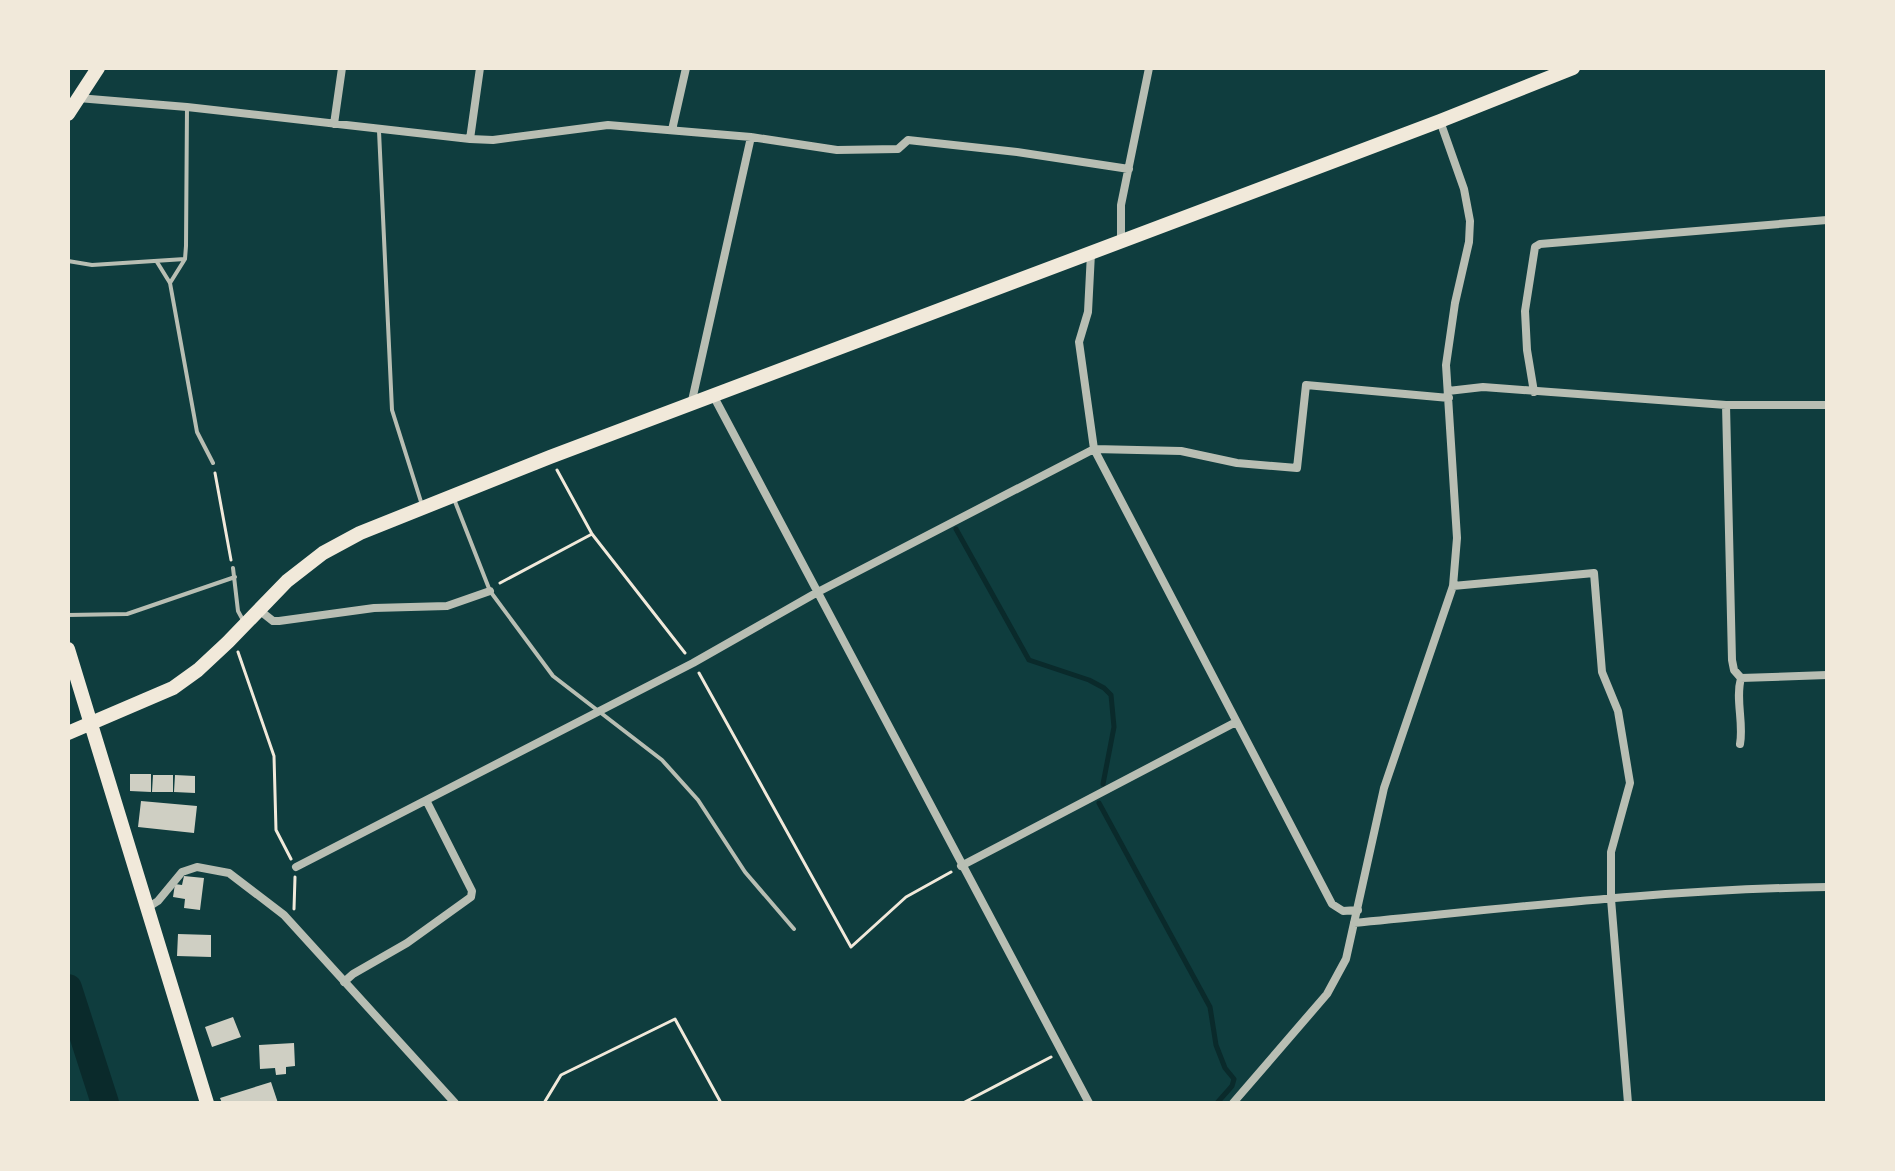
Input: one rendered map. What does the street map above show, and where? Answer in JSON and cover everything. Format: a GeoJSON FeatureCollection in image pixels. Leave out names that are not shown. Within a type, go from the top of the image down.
{"type":"FeatureCollection","features":[{"type":"Feature","properties":{"kind":"main road"},"geometry":{"type":"LineString","coordinates":[[68,114],[98,68]]}},
{"type":"Feature","properties":{"kind":"main road"},"geometry":{"type":"LineString","coordinates":[[72,732],[173,688],[198,670],[287,581],[323,553],[360,533],[550,457],[1573,68]]}},
{"type":"Feature","properties":{"kind":"main road"},"geometry":{"type":"LineString","coordinates":[[68,649],[207,1103]]}},
{"type":"Feature","properties":{"kind":"street"},"geometry":{"type":"LineString","coordinates":[[334,124],[342,68]]}},
{"type":"Feature","properties":{"kind":"street"},"geometry":{"type":"LineString","coordinates":[[470,139],[480,68]]}},
{"type":"Feature","properties":{"kind":"street"},"geometry":{"type":"LineString","coordinates":[[672,130],[686,68]]}},
{"type":"Feature","properties":{"kind":"street"},"geometry":{"type":"LineString","coordinates":[[1121,242],[1121,205],[1149,68]]}},
{"type":"Feature","properties":{"kind":"street"},"geometry":{"type":"LineString","coordinates":[[78,98],[470,139],[493,140],[608,125],[751,137],[837,150],[898,149],[908,140],[1129,169]]}},
{"type":"Feature","properties":{"kind":"street"},"geometry":{"type":"LineString","coordinates":[[1233,1103],[1327,994],[1346,959],[1384,788],[1453,586],[1457,538],[1446,365],[1455,303],[1469,242],[1470,221],[1464,189],[1440,121]]}},
{"type":"Feature","properties":{"kind":"street"},"geometry":{"type":"LineString","coordinates":[[691,405],[751,137]]}},
{"type":"Feature","properties":{"kind":"street"},"geometry":{"type":"LineString","coordinates":[[1534,392],[1525,311],[1535,247],[1540,244],[1827,220]]}},
{"type":"Feature","properties":{"kind":"street"},"geometry":{"type":"LineString","coordinates":[[1091,253],[1088,312],[1079,342],[1094,449],[1332,904],[1343,911],[1358,910]]}},
{"type":"Feature","properties":{"kind":"street"},"geometry":{"type":"LineString","coordinates":[[296,867],[693,663],[816,593],[1094,449],[1181,451],[1237,463],[1297,468],[1306,385],[1448,394],[1483,387],[1726,405],[1827,405]]}},
{"type":"Feature","properties":{"kind":"street"},"geometry":{"type":"LineString","coordinates":[[714,397],[1089,1103]]}},
{"type":"Feature","properties":{"kind":"street"},"geometry":{"type":"LineString","coordinates":[[1726,405],[1732,660],[1734,670],[1741,678]]}},
{"type":"Feature","properties":{"kind":"street"},"geometry":{"type":"LineString","coordinates":[[1453,586],[1594,573],[1602,672],[1618,711],[1630,783],[1611,852],[1611,899],[1628,1103]]}},
{"type":"Feature","properties":{"kind":"street"},"geometry":{"type":"LineString","coordinates":[[259,610],[273,621],[279,621],[374,608],[447,606],[490,591]]}},
{"type":"Feature","properties":{"kind":"street"},"geometry":{"type":"LineString","coordinates":[[1741,678],[1827,675]]}},
{"type":"Feature","properties":{"kind":"street"},"geometry":{"type":"LineString","coordinates":[[1740,744],[1743,729],[1741,678]]}},
{"type":"Feature","properties":{"kind":"street"},"geometry":{"type":"LineString","coordinates":[[961,866],[1236,722]]}},
{"type":"Feature","properties":{"kind":"street"},"geometry":{"type":"LineString","coordinates":[[344,982],[407,943],[471,897],[472,891],[427,802]]}},
{"type":"Feature","properties":{"kind":"street"},"geometry":{"type":"LineString","coordinates":[[147,909],[158,901],[182,872],[197,867],[229,873],[293,925],[455,1103]]}},
{"type":"Feature","properties":{"kind":"street"},"geometry":{"type":"LineString","coordinates":[[1354,923],[1611,899],[1827,887]]}},
{"type":"Feature","properties":{"kind":"lane"},"geometry":{"type":"LineString","coordinates":[[170,283],[185,259],[187,107]]}},
{"type":"Feature","properties":{"kind":"lane"},"geometry":{"type":"LineString","coordinates":[[379,128],[392,410],[423,509]]}},
{"type":"Feature","properties":{"kind":"lane"},"geometry":{"type":"LineString","coordinates":[[68,261],[92,265],[185,259]]}},
{"type":"Feature","properties":{"kind":"lane"},"geometry":{"type":"LineString","coordinates":[[157,262],[170,283],[197,432],[213,463]]}},
{"type":"Feature","properties":{"kind":"lane"},"geometry":{"type":"LineString","coordinates":[[453,497],[490,591],[553,676],[662,760],[698,800],[745,872],[794,929]]}},
{"type":"Feature","properties":{"kind":"lane"},"geometry":{"type":"LineString","coordinates":[[233,568],[238,611],[246,624]]}},
{"type":"Feature","properties":{"kind":"lane"},"geometry":{"type":"LineString","coordinates":[[68,615],[127,614],[235,577]]}},
{"type":"Feature","properties":{"kind":"path"},"geometry":{"type":"LineString","coordinates":[[550,457],[592,534],[693,663],[851,947],[906,897],[961,866]]}},
{"type":"Feature","properties":{"kind":"path"},"geometry":{"type":"LineString","coordinates":[[213,463],[233,568]]}},
{"type":"Feature","properties":{"kind":"path"},"geometry":{"type":"LineString","coordinates":[[490,591],[592,534]]}},
{"type":"Feature","properties":{"kind":"path"},"geometry":{"type":"LineString","coordinates":[[237,649],[274,756],[276,830],[296,867],[293,925]]}},
{"type":"Feature","properties":{"kind":"path"},"geometry":{"type":"LineString","coordinates":[[544,1103],[561,1075],[675,1019],[721,1103]]}},
{"type":"Feature","properties":{"kind":"path"},"geometry":{"type":"LineString","coordinates":[[963,1103],[1061,1051]]}},
{"type":"Feature","properties":{"kind":"building"},"geometry":{"type":"Polygon","coordinates":[[[130,774],[151,774],[151,792],[130,791],[130,774]]]}},
{"type":"Feature","properties":{"kind":"building"},"geometry":{"type":"Polygon","coordinates":[[[153,775],[173,775],[173,792],[152,792],[153,775]]]}},
{"type":"Feature","properties":{"kind":"building"},"geometry":{"type":"Polygon","coordinates":[[[175,775],[195,776],[195,793],[174,792],[175,775]]]}},
{"type":"Feature","properties":{"kind":"building"},"geometry":{"type":"Polygon","coordinates":[[[141,801],[197,806],[194,833],[138,827],[141,801]]]}},
{"type":"Feature","properties":{"kind":"building"},"geometry":{"type":"Polygon","coordinates":[[[184,876],[204,878],[200,910],[184,908],[185,899],[173,897],[175,884],[182,885],[184,876]]]}},
{"type":"Feature","properties":{"kind":"building"},"geometry":{"type":"Polygon","coordinates":[[[178,934],[211,935],[211,957],[177,956],[178,934]]]}},
{"type":"Feature","properties":{"kind":"building"},"geometry":{"type":"Polygon","coordinates":[[[233,1017],[241,1037],[212,1047],[205,1027],[233,1017]]]}},
{"type":"Feature","properties":{"kind":"building"},"geometry":{"type":"Polygon","coordinates":[[[294,1043],[295,1066],[286,1067],[286,1074],[276,1075],[275,1068],[260,1069],[259,1045],[294,1043]]]}},
{"type":"Feature","properties":{"kind":"building"},"geometry":{"type":"Polygon","coordinates":[[[271,1082],[278,1103],[222,1103],[220,1098],[271,1082]]]}},
{"type":"Feature","properties":{"kind":"waterway"},"geometry":{"type":"LineString","coordinates":[[956,529],[1029,660],[1089,680],[1111,695],[1114,727],[1103,784]]}},
{"type":"Feature","properties":{"kind":"waterway"},"geometry":{"type":"LineString","coordinates":[[1099,803],[1210,1007],[1216,1045],[1225,1068],[1234,1079],[1232,1086],[1217,1103]]}},
{"type":"Feature","properties":{"kind":"waterway"},"geometry":{"type":"LineString","coordinates":[[68,988],[105,1103]]}}]}
